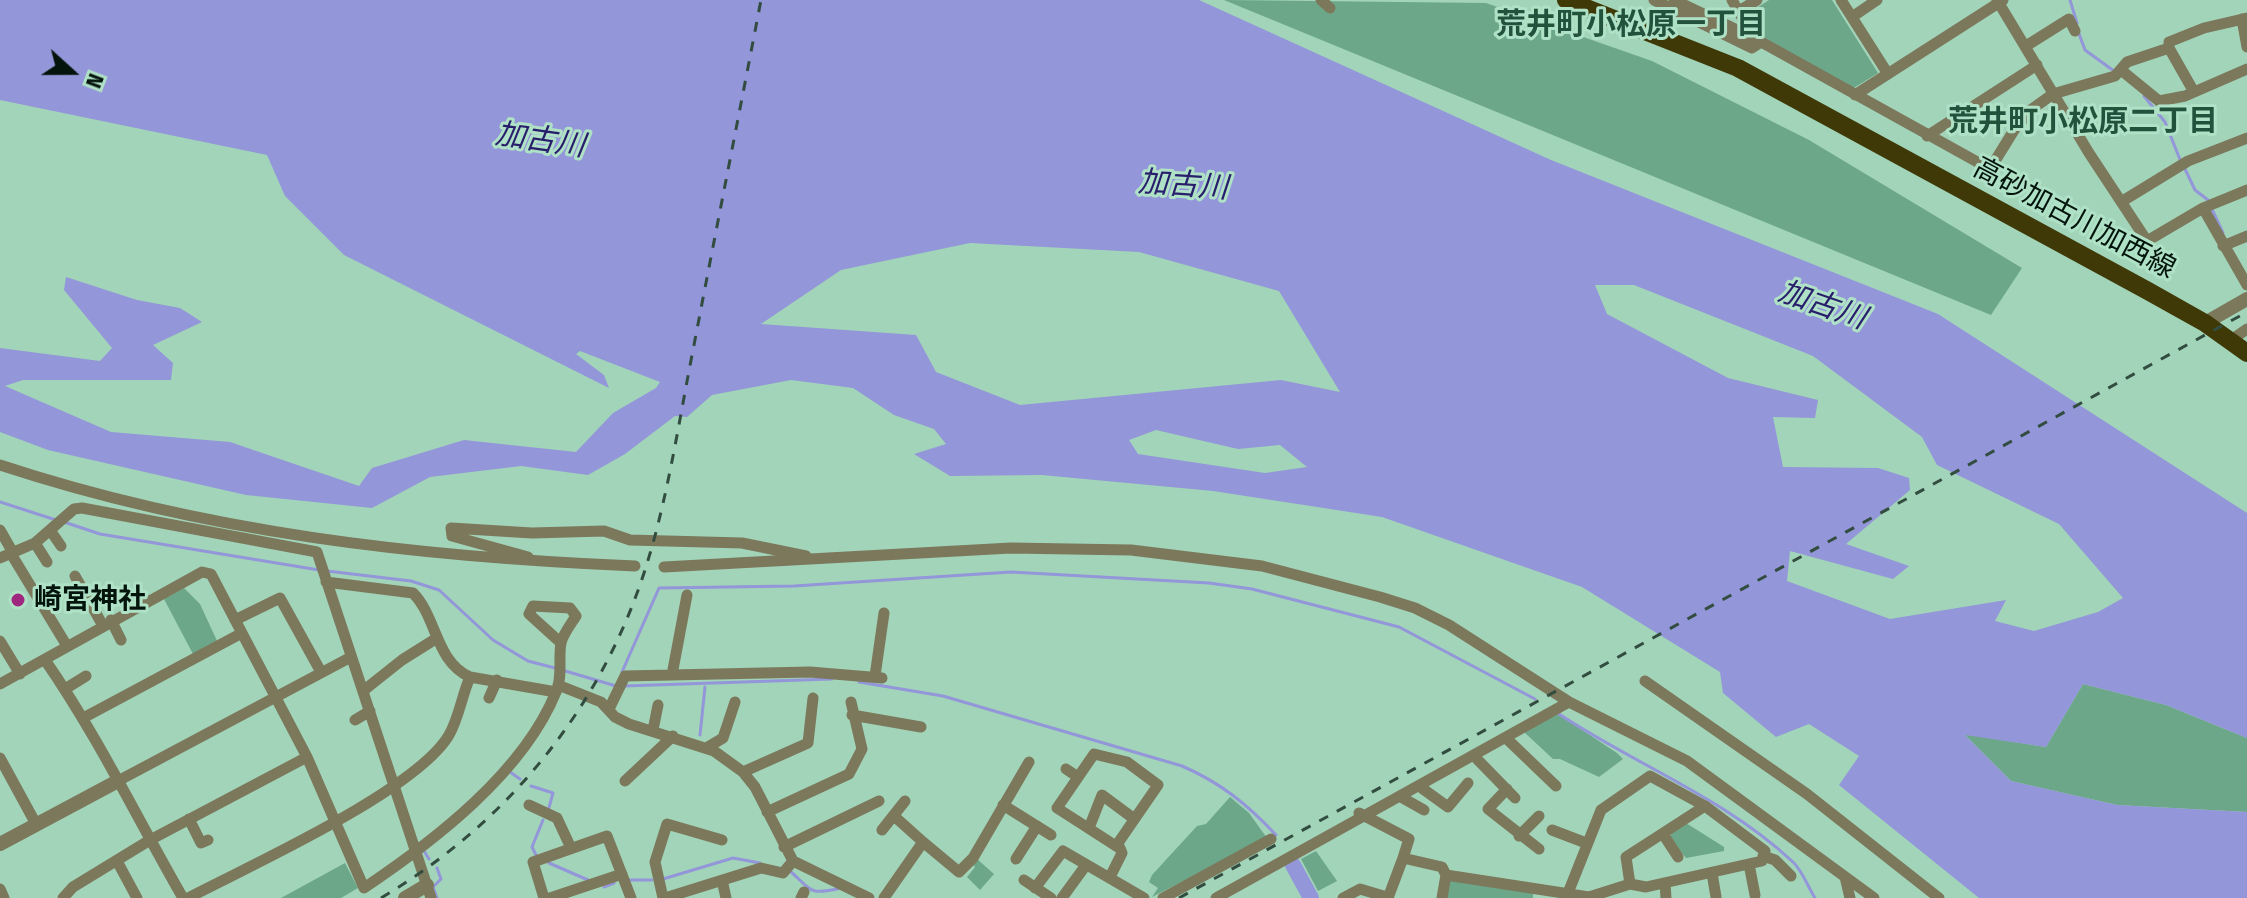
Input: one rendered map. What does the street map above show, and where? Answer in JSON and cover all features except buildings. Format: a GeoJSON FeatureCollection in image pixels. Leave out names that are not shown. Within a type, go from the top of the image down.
{"type":"FeatureCollection","features":[{"type":"Feature","properties":{"kind":"main road","name":"高砂加古川加西線"},"geometry":{"type":"LineString","coordinates":[[1566,0],[1738,68],[2205,323],[2239,334],[2247,353]]}},
{"type":"Feature","properties":{"kind":"street"},"geometry":{"type":"LineString","coordinates":[[1654,0],[1752,48],[1757,40]]}},
{"type":"Feature","properties":{"kind":"street"},"geometry":{"type":"LineString","coordinates":[[1674,0],[1757,40],[1990,169],[2016,127],[2053,94],[2115,76],[2127,62],[2169,48]]}},
{"type":"Feature","properties":{"kind":"street"},"geometry":{"type":"LineString","coordinates":[[1732,0],[1757,40]]}},
{"type":"Feature","properties":{"kind":"street"},"geometry":{"type":"LineString","coordinates":[[1739,11],[1757,0]]}},
{"type":"Feature","properties":{"kind":"street"},"geometry":{"type":"LineString","coordinates":[[1841,0],[1888,74]]}},
{"type":"Feature","properties":{"kind":"street"},"geometry":{"type":"LineString","coordinates":[[1852,17],[1877,0]]}},
{"type":"Feature","properties":{"kind":"street"},"geometry":{"type":"LineString","coordinates":[[1855,95],[2000,1],[2053,94],[2147,241],[2203,208],[2247,190]]}},
{"type":"Feature","properties":{"kind":"street"},"geometry":{"type":"LineString","coordinates":[[2194,92],[2169,48],[2169,42],[2204,28],[2245,18],[2247,47]]}},
{"type":"Feature","properties":{"kind":"street"},"geometry":{"type":"LineString","coordinates":[[2026,46],[2069,19],[2075,31]]}},
{"type":"Feature","properties":{"kind":"street"},"geometry":{"type":"LineString","coordinates":[[1927,136],[2037,65]]}},
{"type":"Feature","properties":{"kind":"street"},"geometry":{"type":"LineString","coordinates":[[2121,70],[2159,101],[2194,92],[2247,69]]}},
{"type":"Feature","properties":{"kind":"street"},"geometry":{"type":"LineString","coordinates":[[2121,202],[2188,161],[2247,138]]}},
{"type":"Feature","properties":{"kind":"street"},"geometry":{"type":"LineString","coordinates":[[2203,208],[2247,285]]}},
{"type":"Feature","properties":{"kind":"street"},"geometry":{"type":"LineString","coordinates":[[2223,246],[2247,236]]}},
{"type":"Feature","properties":{"kind":"street"},"geometry":{"type":"LineString","coordinates":[[2205,323],[2247,299]]}},
{"type":"Feature","properties":{"kind":"street"},"geometry":{"type":"LineString","coordinates":[[0,465],[136,506],[290,536],[434,554],[635,566]]}},
{"type":"Feature","properties":{"kind":"street"},"geometry":{"type":"LineString","coordinates":[[7,554],[35,543],[74,509],[317,552],[429,891],[405,898]]}},
{"type":"Feature","properties":{"kind":"street"},"geometry":{"type":"LineString","coordinates":[[535,562],[525,556],[452,536],[451,528],[532,533],[604,531],[630,540],[700,539],[742,543],[822,559]]}},
{"type":"Feature","properties":{"kind":"street"},"geometry":{"type":"LineString","coordinates":[[52,529],[61,546]]}},
{"type":"Feature","properties":{"kind":"street"},"geometry":{"type":"LineString","coordinates":[[0,530],[7,554],[67,646]]}},
{"type":"Feature","properties":{"kind":"street"},"geometry":{"type":"LineString","coordinates":[[35,543],[47,562]]}},
{"type":"Feature","properties":{"kind":"street"},"geometry":{"type":"LineString","coordinates":[[664,567],[1011,548],[1131,550],[1262,566],[1415,608],[1511,663],[1569,702],[1687,761],[1874,898]]}},
{"type":"Feature","properties":{"kind":"street"},"geometry":{"type":"LineString","coordinates":[[0,684],[106,622],[202,572],[211,574],[307,757],[364,888],[417,853],[495,781],[542,720],[559,680],[561,643]]}},
{"type":"Feature","properties":{"kind":"street"},"geometry":{"type":"LineString","coordinates":[[75,576],[121,640]]}},
{"type":"Feature","properties":{"kind":"street"},"geometry":{"type":"LineString","coordinates":[[326,582],[413,593],[428,609],[437,638],[458,670],[470,677],[559,680],[601,702],[615,717],[708,747],[743,772],[793,861],[864,897]]}},
{"type":"Feature","properties":{"kind":"street"},"geometry":{"type":"LineString","coordinates":[[235,620],[280,598],[321,672]]}},
{"type":"Feature","properties":{"kind":"street"},"geometry":{"type":"LineString","coordinates":[[672,675],[683,642],[689,602]]}},
{"type":"Feature","properties":{"kind":"street"},"geometry":{"type":"LineString","coordinates":[[609,709],[625,676],[810,672],[879,677],[884,613]]}},
{"type":"Feature","properties":{"kind":"street"},"geometry":{"type":"LineString","coordinates":[[85,717],[242,633]]}},
{"type":"Feature","properties":{"kind":"street"},"geometry":{"type":"LineString","coordinates":[[363,691],[402,660],[437,638]]}},
{"type":"Feature","properties":{"kind":"street"},"geometry":{"type":"LineString","coordinates":[[0,641],[20,674]]}},
{"type":"Feature","properties":{"kind":"street"},"geometry":{"type":"LineString","coordinates":[[0,844],[351,657]]}},
{"type":"Feature","properties":{"kind":"street"},"geometry":{"type":"LineString","coordinates":[[45,660],[85,717],[116,782],[185,898],[334,821],[395,784],[449,736],[470,677]]}},
{"type":"Feature","properties":{"kind":"street"},"geometry":{"type":"LineString","coordinates":[[65,689],[86,676]]}},
{"type":"Feature","properties":{"kind":"street"},"geometry":{"type":"LineString","coordinates":[[489,698],[497,680]]}},
{"type":"Feature","properties":{"kind":"street"},"geometry":{"type":"LineString","coordinates":[[1645,681],[1807,794],[1939,898]]}},
{"type":"Feature","properties":{"kind":"street"},"geometry":{"type":"LineString","coordinates":[[1216,898],[1569,702]]}},
{"type":"Feature","properties":{"kind":"street"},"geometry":{"type":"LineString","coordinates":[[743,772],[808,743],[810,704]]}},
{"type":"Feature","properties":{"kind":"street"},"geometry":{"type":"LineString","coordinates":[[653,730],[658,705]]}},
{"type":"Feature","properties":{"kind":"street"},"geometry":{"type":"LineString","coordinates":[[708,747],[723,738],[730,706]]}},
{"type":"Feature","properties":{"kind":"street"},"geometry":{"type":"LineString","coordinates":[[767,812],[849,774],[862,749],[852,709],[921,727]]}},
{"type":"Feature","properties":{"kind":"street"},"geometry":{"type":"LineString","coordinates":[[355,720],[370,711]]}},
{"type":"Feature","properties":{"kind":"street"},"geometry":{"type":"LineString","coordinates":[[625,781],[636,764],[673,736]]}},
{"type":"Feature","properties":{"kind":"street"},"geometry":{"type":"LineString","coordinates":[[1506,738],[1556,786]]}},
{"type":"Feature","properties":{"kind":"street"},"geometry":{"type":"LineString","coordinates":[[1110,877],[1122,853],[1057,808],[1094,754],[1127,762],[1158,785],[1116,846]]}},
{"type":"Feature","properties":{"kind":"street"},"geometry":{"type":"LineString","coordinates":[[1474,756],[1511,794],[1488,809],[1539,849]]}},
{"type":"Feature","properties":{"kind":"street"},"geometry":{"type":"LineString","coordinates":[[63,898],[73,887],[150,840],[307,757]]}},
{"type":"Feature","properties":{"kind":"street"},"geometry":{"type":"LineString","coordinates":[[0,758],[36,824]]}},
{"type":"Feature","properties":{"kind":"street"},"geometry":{"type":"LineString","coordinates":[[894,816],[959,872],[973,858],[1029,762]]}},
{"type":"Feature","properties":{"kind":"street"},"geometry":{"type":"LineString","coordinates":[[1066,769],[1078,777]]}},
{"type":"Feature","properties":{"kind":"street"},"geometry":{"type":"LineString","coordinates":[[1446,875],[1567,895],[1589,897],[1630,884],[1646,887],[1762,861],[1765,851],[1705,806],[1650,776],[1601,810],[1567,895]]}},
{"type":"Feature","properties":{"kind":"street"},"geometry":{"type":"LineString","coordinates":[[1419,786],[1448,807],[1468,783]]}},
{"type":"Feature","properties":{"kind":"street"},"geometry":{"type":"LineString","coordinates":[[1089,828],[1102,795],[1133,818]]}},
{"type":"Feature","properties":{"kind":"street"},"geometry":{"type":"LineString","coordinates":[[1401,797],[1424,810]]}},
{"type":"Feature","properties":{"kind":"street"},"geometry":{"type":"LineString","coordinates":[[784,847],[879,801]]}},
{"type":"Feature","properties":{"kind":"street"},"geometry":{"type":"LineString","coordinates":[[882,830],[905,801]]}},
{"type":"Feature","properties":{"kind":"street"},"geometry":{"type":"LineString","coordinates":[[529,805],[557,818],[571,848]]}},
{"type":"Feature","properties":{"kind":"street"},"geometry":{"type":"LineString","coordinates":[[1003,805],[1051,835]]}},
{"type":"Feature","properties":{"kind":"street"},"geometry":{"type":"LineString","coordinates":[[1630,884],[1626,857],[1705,806]]}},
{"type":"Feature","properties":{"kind":"street"},"geometry":{"type":"LineString","coordinates":[[1343,895],[1360,889],[1373,896],[1388,897],[1409,839],[1362,815]]}},
{"type":"Feature","properties":{"kind":"street"},"geometry":{"type":"LineString","coordinates":[[1519,836],[1539,816]]}},
{"type":"Feature","properties":{"kind":"street"},"geometry":{"type":"LineString","coordinates":[[189,819],[201,843],[208,840]]}},
{"type":"Feature","properties":{"kind":"street"},"geometry":{"type":"LineString","coordinates":[[722,840],[699,839],[667,824],[655,862],[664,898],[761,868],[783,873],[793,861]]}},
{"type":"Feature","properties":{"kind":"street"},"geometry":{"type":"LineString","coordinates":[[1016,859],[1037,826]]}},
{"type":"Feature","properties":{"kind":"street"},"geometry":{"type":"LineString","coordinates":[[1552,830],[1586,843]]}},
{"type":"Feature","properties":{"kind":"street"},"geometry":{"type":"LineString","coordinates":[[1663,834],[1678,857]]}},
{"type":"Feature","properties":{"kind":"street"},"geometry":{"type":"LineString","coordinates":[[544,898],[533,862],[607,836],[631,898]]}},
{"type":"Feature","properties":{"kind":"street"},"geometry":{"type":"LineString","coordinates":[[1163,898],[1271,839]]}},
{"type":"Feature","properties":{"kind":"street"},"geometry":{"type":"LineString","coordinates":[[884,898],[923,842]]}},
{"type":"Feature","properties":{"kind":"street"},"geometry":{"type":"LineString","coordinates":[[1035,888],[1063,851],[1144,898]]}},
{"type":"Feature","properties":{"kind":"street"},"geometry":{"type":"LineString","coordinates":[[1763,856],[1775,860],[1791,876]]}},
{"type":"Feature","properties":{"kind":"street"},"geometry":{"type":"LineString","coordinates":[[1403,858],[1442,867],[1446,875],[1442,898]]}},
{"type":"Feature","properties":{"kind":"street"},"geometry":{"type":"LineString","coordinates":[[117,861],[137,898]]}},
{"type":"Feature","properties":{"kind":"street"},"geometry":{"type":"LineString","coordinates":[[1749,864],[1755,895]]}},
{"type":"Feature","properties":{"kind":"street"},"geometry":{"type":"LineString","coordinates":[[1062,898],[1086,865]]}},
{"type":"Feature","properties":{"kind":"street"},"geometry":{"type":"LineString","coordinates":[[1712,873],[1716,897]]}},
{"type":"Feature","properties":{"kind":"street"},"geometry":{"type":"LineString","coordinates":[[550,898],[622,874]]}},
{"type":"Feature","properties":{"kind":"street"},"geometry":{"type":"LineString","coordinates":[[1845,876],[1850,898]]}},
{"type":"Feature","properties":{"kind":"street"},"geometry":{"type":"LineString","coordinates":[[722,880],[726,898]]}},
{"type":"Feature","properties":{"kind":"street"},"geometry":{"type":"LineString","coordinates":[[1024,880],[1051,898]]}},
{"type":"Feature","properties":{"kind":"street"},"geometry":{"type":"LineString","coordinates":[[1665,883],[1666,898]]}},
{"type":"Feature","properties":{"kind":"street"},"geometry":{"type":"LineString","coordinates":[[1237,886],[1243,898]]}},
{"type":"Feature","properties":{"kind":"street"},"geometry":{"type":"LineString","coordinates":[[0,889],[4,898]]}},
{"type":"Feature","properties":{"kind":"green space"},"geometry":{"type":"Polygon","coordinates":[[[1224,0],[1486,3],[1652,61],[1809,140],[2022,268],[1991,315],[1224,0]]]}},
{"type":"Feature","properties":{"kind":"green space"},"geometry":{"type":"Polygon","coordinates":[[[1769,0],[1832,0],[1878,73],[1852,89],[1759,35],[1746,15],[1769,0]]]}},
{"type":"Feature","properties":{"kind":"green space"},"geometry":{"type":"Polygon","coordinates":[[[184,588],[200,604],[218,643],[194,656],[164,599],[184,588]]]}},
{"type":"Feature","properties":{"kind":"green space"},"geometry":{"type":"Polygon","coordinates":[[[2083,684],[2166,705],[2247,738],[2247,812],[2117,805],[2011,781],[1964,734],[2046,747],[2083,684]]]}},
{"type":"Feature","properties":{"kind":"green space"},"geometry":{"type":"Polygon","coordinates":[[[1558,714],[1623,759],[1599,777],[1560,759],[1553,759],[1524,732],[1558,714]]]}},
{"type":"Feature","properties":{"kind":"green space"},"geometry":{"type":"Polygon","coordinates":[[[1230,797],[1249,813],[1267,838],[1152,897],[1158,888],[1149,882],[1152,875],[1197,826],[1206,824],[1230,797]]]}},
{"type":"Feature","properties":{"kind":"green space"},"geometry":{"type":"Polygon","coordinates":[[[1686,823],[1724,847],[1724,851],[1686,858],[1670,838],[1672,831],[1686,823]]]}},
{"type":"Feature","properties":{"kind":"green space"},"geometry":{"type":"Polygon","coordinates":[[[1316,851],[1337,881],[1318,891],[1301,859],[1316,851]]]}},
{"type":"Feature","properties":{"kind":"green space"},"geometry":{"type":"Polygon","coordinates":[[[976,858],[994,874],[980,890],[967,877],[975,867],[972,864],[976,858]]]}},
{"type":"Feature","properties":{"kind":"green space"},"geometry":{"type":"Polygon","coordinates":[[[345,863],[358,888],[341,898],[281,898],[345,863]]]}},
{"type":"Feature","properties":{"kind":"green space"},"geometry":{"type":"Polygon","coordinates":[[[1451,879],[1533,891],[1533,898],[1445,898],[1447,882],[1451,879]]]}},
{"type":"Feature","properties":{"kind":"water","name":"加古川"},"geometry":{"type":"Polygon","coordinates":[[[0,0],[1199,0],[1551,160],[1938,314],[2247,513],[2247,738],[2166,705],[2083,684],[2046,747],[1965,735],[2011,781],[2117,805],[2247,812],[2247,898],[1979,898],[1839,785],[1859,756],[1809,724],[1776,737],[1723,693],[1720,672],[1582,587],[1382,517],[1213,491],[1042,475],[950,476],[914,454],[946,444],[934,429],[894,415],[853,388],[791,380],[712,395],[687,417],[675,416],[625,454],[588,475],[521,466],[430,477],[372,508],[246,495],[48,450],[0,432],[0,348],[100,361],[112,348],[64,290],[66,277],[137,300],[180,308],[202,322],[153,345],[173,363],[171,380],[23,380],[5,386],[111,432],[230,442],[359,486],[372,468],[464,440],[576,452],[613,413],[656,388],[660,382],[580,351],[576,354],[604,375],[609,388],[344,255],[285,196],[267,155],[0,100],[0,0]],[[970,243],[841,270],[761,324],[916,335],[936,372],[1020,405],[1281,380],[1340,392],[1279,291],[1139,252],[970,243]],[[1595,285],[1607,314],[1728,378],[1818,400],[1815,418],[1773,417],[1783,467],[1878,468],[1909,478],[1910,490],[1846,544],[1909,566],[1893,579],[1790,551],[1787,581],[1890,619],[2006,600],[1995,621],[2034,631],[2098,612],[2123,598],[2059,524],[1937,465],[1922,437],[1813,356],[1634,285],[1595,285]],[[1156,430],[1129,440],[1138,454],[1265,473],[1307,467],[1280,445],[1238,449],[1156,430]]]}},
{"type":"Feature","properties":{"kind":"waterway"},"geometry":{"type":"LineString","coordinates":[[2070,0],[2077,23]]}},
{"type":"Feature","properties":{"kind":"waterway"},"geometry":{"type":"LineString","coordinates":[[2078,31],[2085,50],[2114,71]]}},
{"type":"Feature","properties":{"kind":"waterway"},"geometry":{"type":"LineString","coordinates":[[2144,96],[2165,122],[2181,162]]}},
{"type":"Feature","properties":{"kind":"waterway"},"geometry":{"type":"LineString","coordinates":[[2185,169],[2195,190],[2208,200]]}},
{"type":"Feature","properties":{"kind":"waterway"},"geometry":{"type":"LineString","coordinates":[[2211,207],[2223,233]]}},
{"type":"Feature","properties":{"kind":"waterway"},"geometry":{"type":"LineString","coordinates":[[0,502],[56,520]]}},
{"type":"Feature","properties":{"kind":"waterway"},"geometry":{"type":"LineString","coordinates":[[64,522],[100,534],[319,570]]}},
{"type":"Feature","properties":{"kind":"waterway"},"geometry":{"type":"LineString","coordinates":[[327,571],[411,581],[439,590],[493,640],[528,661],[555,668]]}},
{"type":"Feature","properties":{"kind":"waterway"},"geometry":{"type":"LineString","coordinates":[[622,672],[659,588],[794,586],[1011,572],[1209,583],[1252,589],[1399,627],[1535,699]]}},
{"type":"Feature","properties":{"kind":"waterway"},"geometry":{"type":"LineString","coordinates":[[562,670],[616,686]]}},
{"type":"Feature","properties":{"kind":"waterway"},"geometry":{"type":"LineString","coordinates":[[624,686],[832,679]]}},
{"type":"Feature","properties":{"kind":"waterway"},"geometry":{"type":"LineString","coordinates":[[859,682],[943,696],[1182,766],[1233,795],[1276,835]]}},
{"type":"Feature","properties":{"kind":"waterway"},"geometry":{"type":"LineString","coordinates":[[700,735],[705,687]]}},
{"type":"Feature","properties":{"kind":"waterway"},"geometry":{"type":"LineString","coordinates":[[1559,714],[1709,800],[1767,839],[1793,862],[1815,898]]}},
{"type":"Feature","properties":{"kind":"waterway"},"geometry":{"type":"LineString","coordinates":[[510,772],[520,779]]}},
{"type":"Feature","properties":{"kind":"waterway"},"geometry":{"type":"LineString","coordinates":[[531,786],[553,793],[548,811]]}},
{"type":"Feature","properties":{"kind":"waterway"},"geometry":{"type":"LineString","coordinates":[[537,857],[532,847],[543,820]]}},
{"type":"Feature","properties":{"kind":"waterway"},"geometry":{"type":"LineString","coordinates":[[424,851],[429,859]]}},
{"type":"Feature","properties":{"kind":"waterway"},"geometry":{"type":"LineString","coordinates":[[663,879],[733,858],[760,863]]}},
{"type":"Feature","properties":{"kind":"waterway"},"geometry":{"type":"LineString","coordinates":[[549,863],[588,880]]}},
{"type":"Feature","properties":{"kind":"waterway"},"geometry":{"type":"LineString","coordinates":[[1293,865],[1311,898]]}},
{"type":"Feature","properties":{"kind":"waterway"},"geometry":{"type":"LineString","coordinates":[[437,868],[441,879],[433,887],[437,898]]}},
{"type":"Feature","properties":{"kind":"waterway"},"geometry":{"type":"LineString","coordinates":[[790,871],[811,890],[841,888]]}},
{"type":"Feature","properties":{"kind":"waterway"},"geometry":{"type":"LineString","coordinates":[[629,880],[652,880]]}},
{"type":"Feature","properties":{"kind":"waterway"},"geometry":{"type":"LineString","coordinates":[[604,887],[614,883]]}},
{"type":"Feature","properties":{"kind":"railway"},"geometry":{"type":"LineString","coordinates":[[381,898],[469,835],[508,799],[575,716],[626,621],[645,570],[667,487],[761,0]]}},
{"type":"Feature","properties":{"kind":"railway"},"geometry":{"type":"LineString","coordinates":[[1179,898],[2247,312]]}},
{"type":"Feature","properties":{"kind":"place","name":"崎宮神社"},"geometry":{"type":"Point","coordinates":[18,600]}},
{"type":"Feature","properties":{"kind":"district","name":"荒井町小松原一丁目"},"geometry":{"type":"Point","coordinates":[1631,26]}},
{"type":"Feature","properties":{"kind":"district","name":"荒井町小松原二丁目"},"geometry":{"type":"Point","coordinates":[2083,123]}}]}
